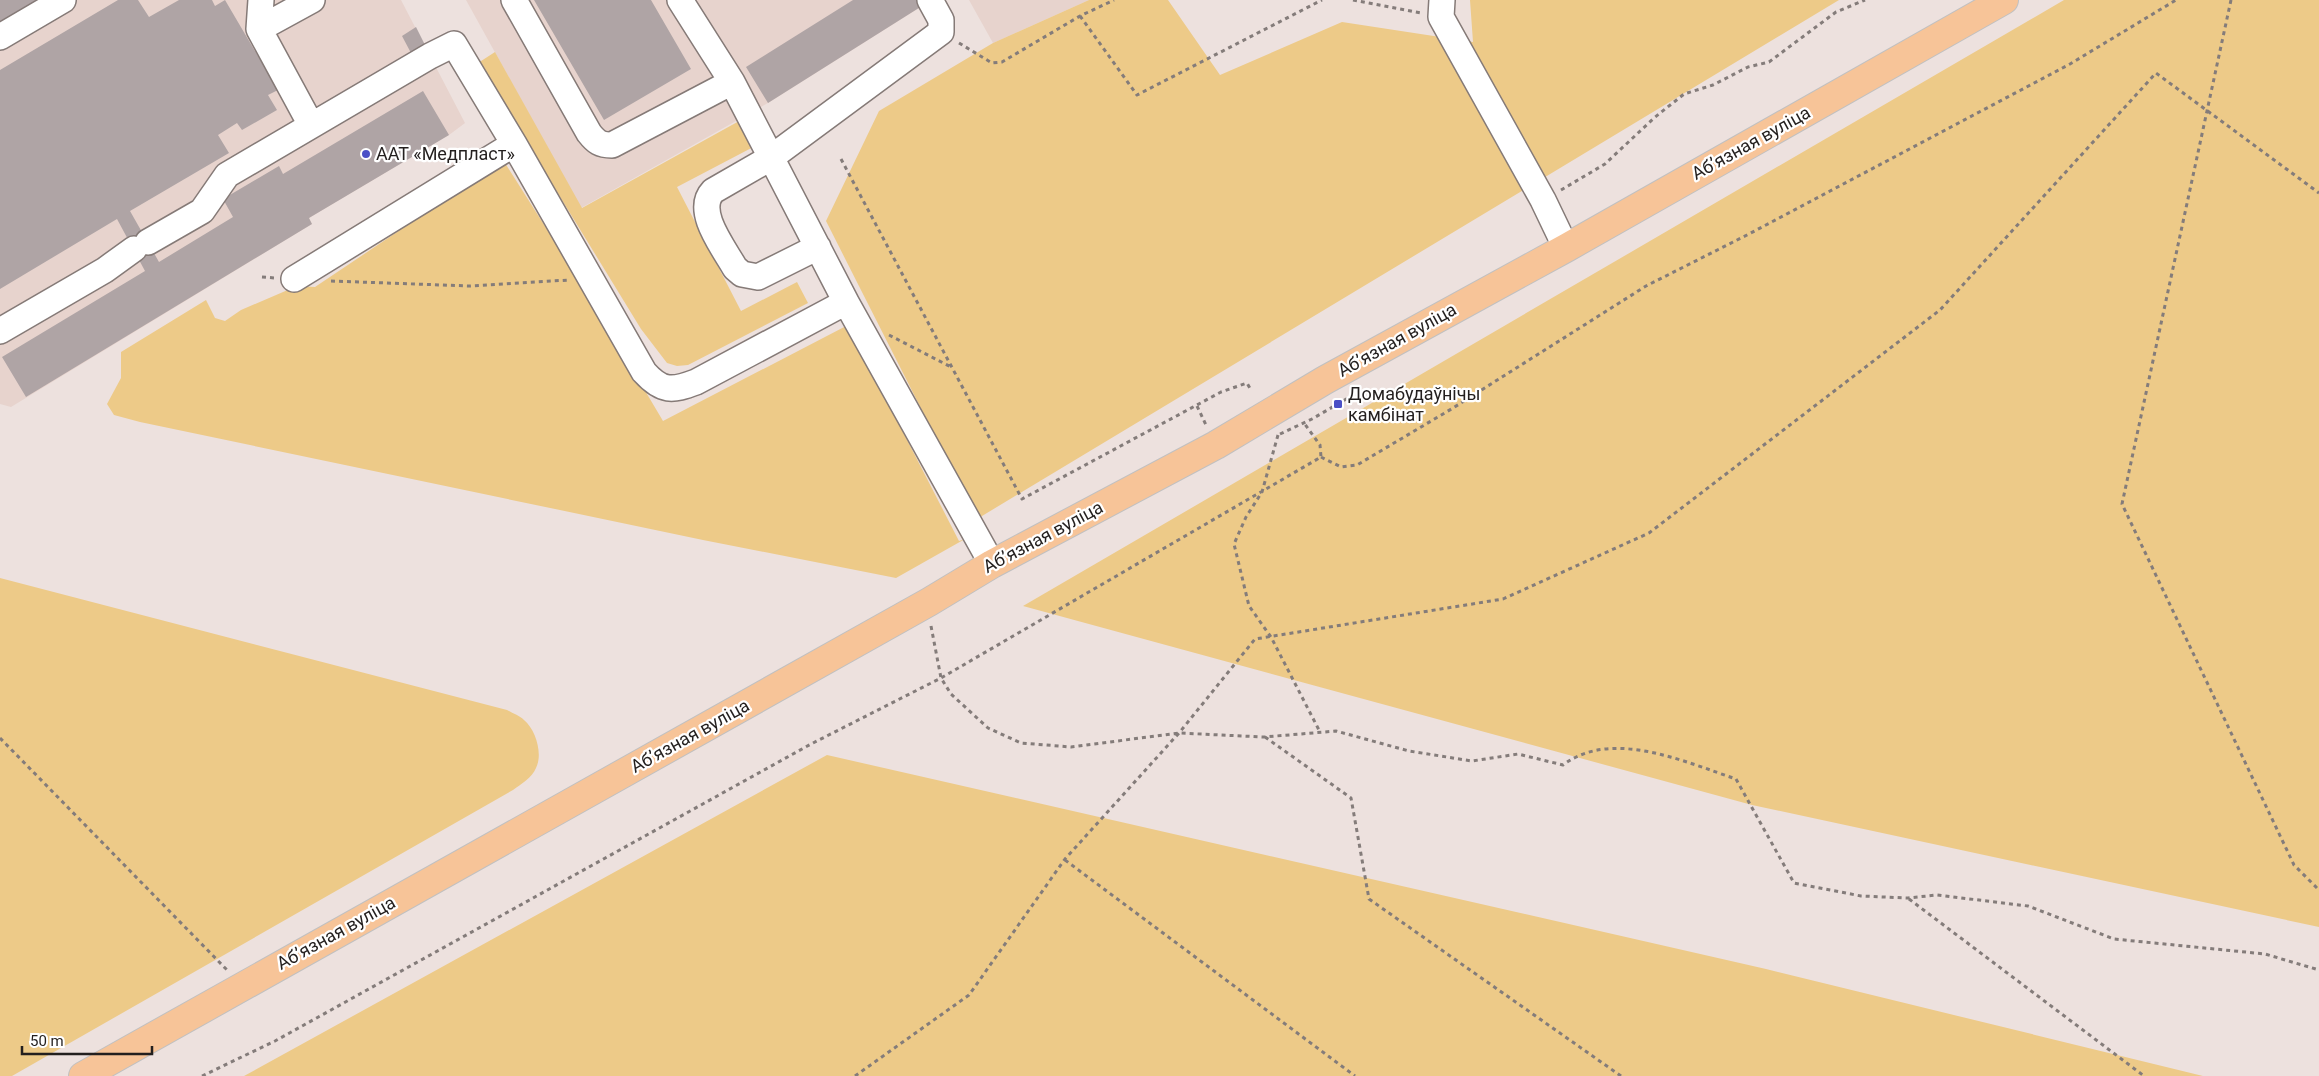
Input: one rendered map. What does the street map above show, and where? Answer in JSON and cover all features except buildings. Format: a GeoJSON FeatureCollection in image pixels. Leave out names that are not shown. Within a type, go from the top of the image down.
{"type":"FeatureCollection","features":[{"type":"Feature","properties":{"kind":"main road","name":"Абʼязная вуліца"},"geometry":{"type":"LineString","coordinates":[[83,1076],[242,985],[929,602],[992,564],[1216,445],[1325,380],[1566,248],[2004,0]]}},
{"type":"Feature","properties":{"kind":"lane"},"geometry":{"type":"LineString","coordinates":[[0,38],[63,0]]}},
{"type":"Feature","properties":{"kind":"lane"},"geometry":{"type":"LineString","coordinates":[[261,0],[259,29],[311,125]]}},
{"type":"Feature","properties":{"kind":"lane"},"geometry":{"type":"LineString","coordinates":[[259,29],[312,0]]}},
{"type":"Feature","properties":{"kind":"lane"},"geometry":{"type":"LineString","coordinates":[[514,0],[589,134],[596,142],[603,145],[612,146],[732,82]]}},
{"type":"Feature","properties":{"kind":"lane"},"geometry":{"type":"LineString","coordinates":[[680,0],[732,82],[850,310],[992,564]]}},
{"type":"Feature","properties":{"kind":"lane"},"geometry":{"type":"LineString","coordinates":[[818,248],[758,276],[742,274],[736,268],[708,219],[706,198],[713,191],[772,157],[941,32],[941,20],[930,0]]}},
{"type":"Feature","properties":{"kind":"lane"},"geometry":{"type":"LineString","coordinates":[[1442,9],[1566,248]]}},
{"type":"Feature","properties":{"kind":"lane"},"geometry":{"type":"LineString","coordinates":[[0,331],[105,270],[141,246],[202,212],[226,175],[430,56],[454,44],[514,144],[644,372],[655,384],[671,389],[696,382],[850,310]]}},
{"type":"Feature","properties":{"kind":"lane"},"geometry":{"type":"LineString","coordinates":[[294,280],[514,144]]}},
{"type":"Feature","properties":{"kind":"path"},"geometry":{"type":"LineString","coordinates":[[941,32],[992,63],[1002,62],[1080,16],[1114,0]]}},
{"type":"Feature","properties":{"kind":"path"},"geometry":{"type":"LineString","coordinates":[[1080,16],[1137,95],[1322,0]]}},
{"type":"Feature","properties":{"kind":"path"},"geometry":{"type":"LineString","coordinates":[[1353,0],[1442,9]]}},
{"type":"Feature","properties":{"kind":"path"},"geometry":{"type":"LineString","coordinates":[[1542,200],[1605,164],[1654,118],[1684,94],[1713,85],[1748,67],[1769,62],[1836,12],[1865,0]]}},
{"type":"Feature","properties":{"kind":"path"},"geometry":{"type":"LineString","coordinates":[[1321,457],[1341,467],[1357,465],[1452,408],[1646,286],[1747,236],[2070,64],[2176,0]]}},
{"type":"Feature","properties":{"kind":"path"},"geometry":{"type":"LineString","coordinates":[[2231,0],[2122,504],[2294,865],[2319,890]]}},
{"type":"Feature","properties":{"kind":"path"},"geometry":{"type":"LineString","coordinates":[[855,1076],[968,996],[1065,859],[1179,733],[1255,640],[1503,599],[1649,533],[1940,310],[2156,73],[2319,193]]}},
{"type":"Feature","properties":{"kind":"path"},"geometry":{"type":"LineString","coordinates":[[840,159],[1022,499],[1221,392],[1247,383],[1251,390]]}},
{"type":"Feature","properties":{"kind":"path"},"geometry":{"type":"LineString","coordinates":[[262,277],[294,280],[470,286],[577,279]]}},
{"type":"Feature","properties":{"kind":"path"},"geometry":{"type":"LineString","coordinates":[[850,310],[951,367]]}},
{"type":"Feature","properties":{"kind":"path"},"geometry":{"type":"LineString","coordinates":[[1312,419],[1360,391]]}},
{"type":"Feature","properties":{"kind":"path"},"geometry":{"type":"LineString","coordinates":[[1304,423],[1320,445],[1321,457]]}},
{"type":"Feature","properties":{"kind":"path"},"geometry":{"type":"LineString","coordinates":[[1278,436],[1262,492],[1246,517],[1234,544],[1249,606],[1271,637],[1320,732]]}},
{"type":"Feature","properties":{"kind":"path"},"geometry":{"type":"LineString","coordinates":[[202,1076],[275,1041],[820,740],[941,678],[1321,457]]}},
{"type":"Feature","properties":{"kind":"path"},"geometry":{"type":"LineString","coordinates":[[929,602],[934,646],[941,678],[951,694],[988,728],[1021,743],[1070,747],[1179,733],[1264,737],[1336,731],[1409,751],[1472,760],[1518,754],[1563,765],[1576,755],[1598,749],[1654,751],[1736,780],[1794,883],[1861,896],[1908,898],[1938,895],[2028,906],[2114,939],[2265,954],[2319,970]]}},
{"type":"Feature","properties":{"kind":"path"},"geometry":{"type":"LineString","coordinates":[[1264,737],[1351,798],[1369,899],[1622,1076]]}},
{"type":"Feature","properties":{"kind":"path"},"geometry":{"type":"LineString","coordinates":[[0,738],[242,985]]}},
{"type":"Feature","properties":{"kind":"path"},"geometry":{"type":"LineString","coordinates":[[1065,859],[1355,1076]]}},
{"type":"Feature","properties":{"kind":"path"},"geometry":{"type":"LineString","coordinates":[[1908,898],[2144,1076]]}},
{"type":"Feature","properties":{"kind":"shaded area","name":"ААТ «Медпласт»"},"geometry":{"type":"Polygon","coordinates":[[[0,0],[401,0],[465,123],[449,135],[309,218],[312,224],[11,407],[0,404],[0,0]]]}},
{"type":"Feature","properties":{"kind":"shaded area"},"geometry":{"type":"Polygon","coordinates":[[[466,0],[918,0],[922,6],[768,103],[581,208],[466,0]]]}},
{"type":"Feature","properties":{"kind":"shaded area"},"geometry":{"type":"Polygon","coordinates":[[[969,0],[1089,0],[993,43],[969,0]]]}},
{"type":"Feature","properties":{"kind":"shaded area"},"geometry":{"type":"Polygon","coordinates":[[[1089,0],[1168,0],[1220,75],[1342,22],[1473,42],[1470,0],[1839,0],[977,519],[826,221],[879,111],[993,43],[1089,0]]]}},
{"type":"Feature","properties":{"kind":"shaded area"},"geometry":{"type":"Polygon","coordinates":[[[2064,0],[2319,0],[2319,927],[1752,805],[1023,606],[2064,0]]]}},
{"type":"Feature","properties":{"kind":"shaded area"},"geometry":{"type":"Polygon","coordinates":[[[495,52],[582,208],[750,115],[759,144],[677,187],[741,311],[797,282],[808,303],[688,365],[677,366],[667,363],[641,329],[478,63],[495,52]]]}},
{"type":"Feature","properties":{"kind":"shaded area"},"geometry":{"type":"Polygon","coordinates":[[[505,163],[586,291],[663,421],[848,325],[959,541],[965,539],[896,578],[703,540],[140,422],[114,415],[107,404],[121,378],[121,352],[206,300],[215,318],[225,321],[241,310],[297,286],[315,287],[505,163]]]}},
{"type":"Feature","properties":{"kind":"shaded area"},"geometry":{"type":"Polygon","coordinates":[[[0,578],[507,710],[528,724],[535,736],[539,756],[536,768],[532,775],[513,790],[12,1076],[0,1076],[0,578]]]}},
{"type":"Feature","properties":{"kind":"shaded area"},"geometry":{"type":"Polygon","coordinates":[[[827,755],[1766,969],[2203,1076],[244,1076],[827,755]]]}},
{"type":"Feature","properties":{"kind":"place","name":"ААТ «Медпласт»"},"geometry":{"type":"Point","coordinates":[366,154]}},
{"type":"Feature","properties":{"kind":"place","name":"Домабудаўнічы камбінат"},"geometry":{"type":"Point","coordinates":[1338,404]}}]}
